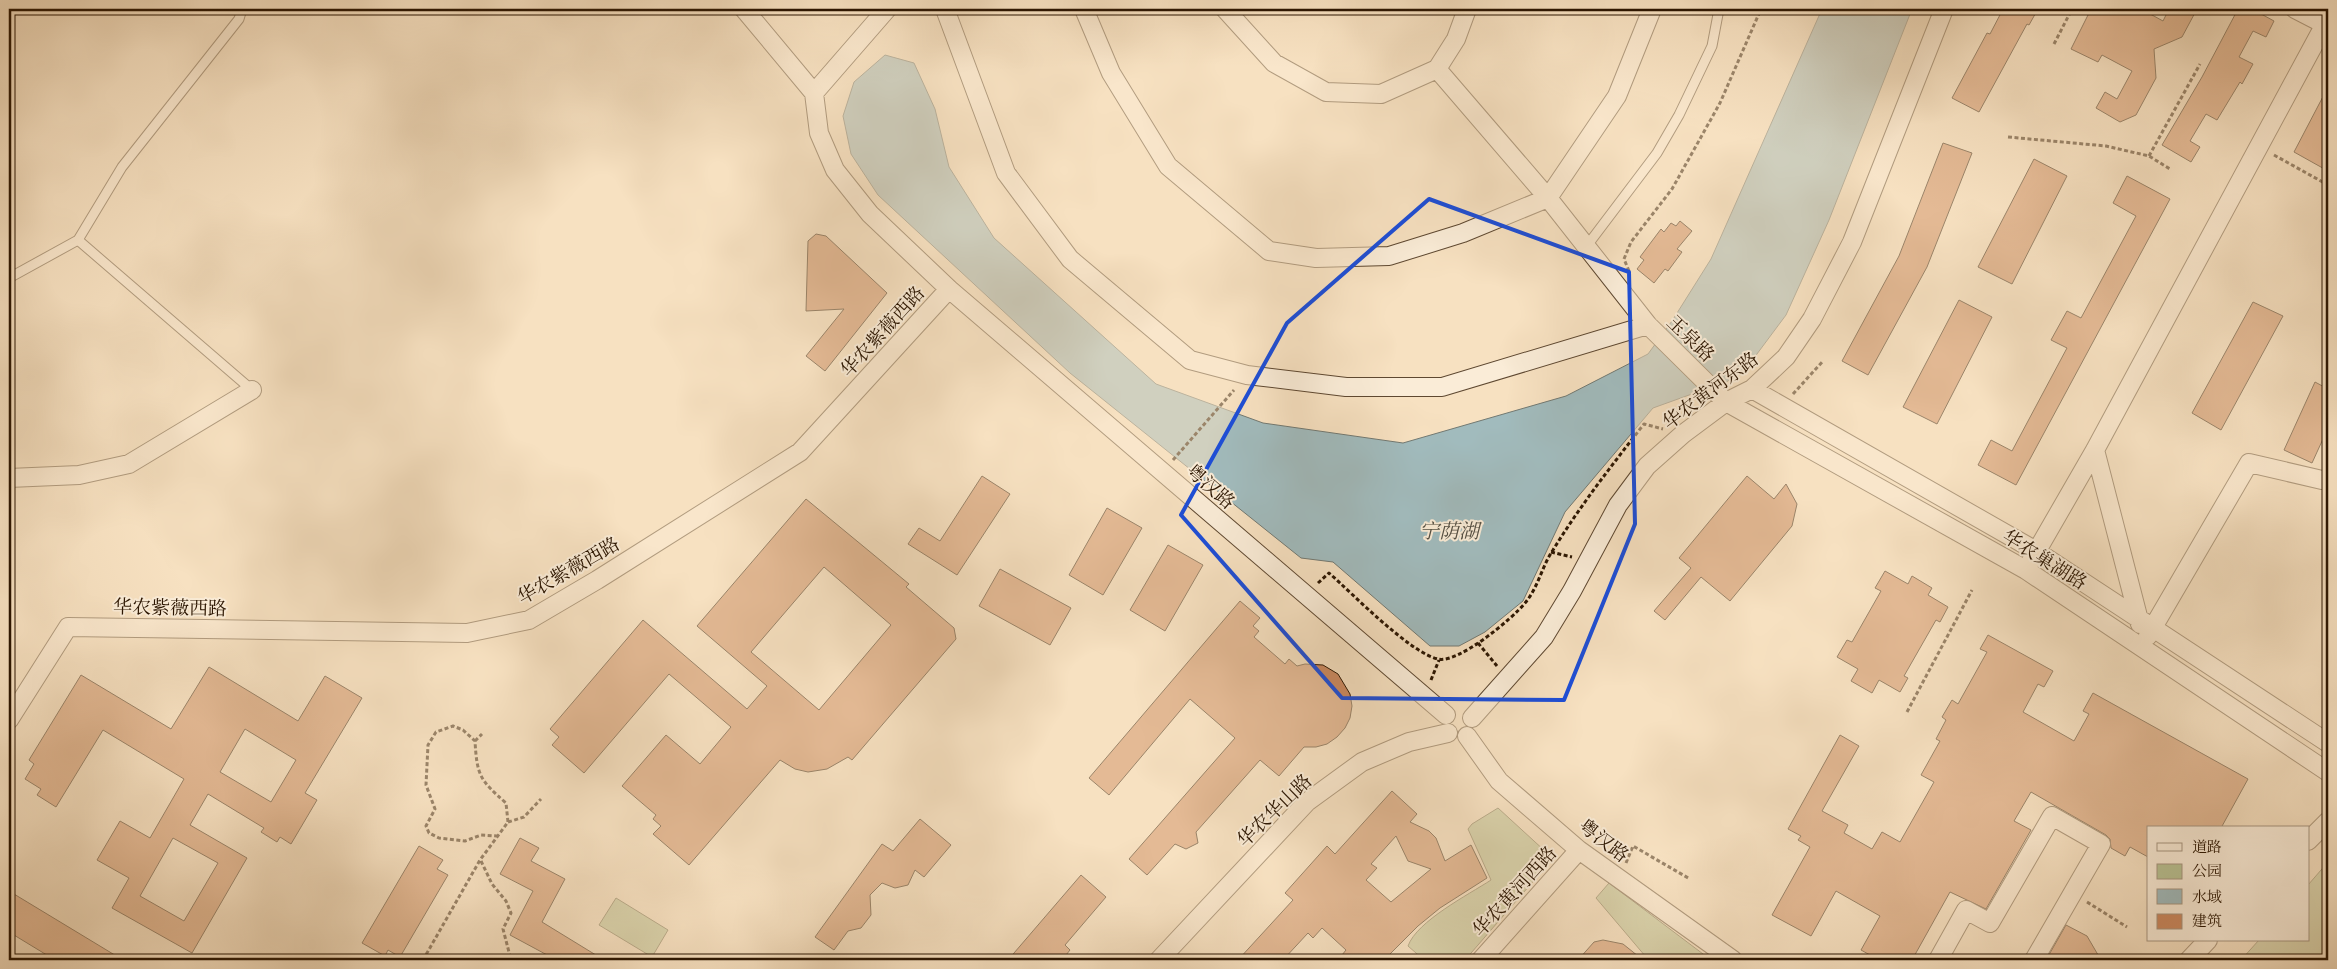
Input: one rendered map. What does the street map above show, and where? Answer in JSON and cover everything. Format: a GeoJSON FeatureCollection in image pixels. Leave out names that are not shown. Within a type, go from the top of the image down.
{"type":"FeatureCollection","features":[{"type":"Feature","properties":{"kind":"street"},"geometry":{"type":"LineString","coordinates":[[744,9],[814,93],[887,9]]}},
{"type":"Feature","properties":{"kind":"street"},"geometry":{"type":"LineString","coordinates":[[944,9],[1006,173],[1070,259],[1190,360],[1247,375],[1346,387],[1442,388],[1648,325]]}},
{"type":"Feature","properties":{"kind":"street"},"geometry":{"type":"LineString","coordinates":[[1084,9],[1111,73],[1168,166],[1269,251],[1316,258],[1389,256],[1463,233],[1548,198],[1617,96],[1652,9]]}},
{"type":"Feature","properties":{"kind":"street"},"geometry":{"type":"LineString","coordinates":[[1225,9],[1274,63],[1326,92],[1382,94],[1437,68],[1456,38],[1467,9]]}},
{"type":"Feature","properties":{"kind":"street","name":"华农黄河东路"},"geometry":{"type":"LineString","coordinates":[[1472,718],[1544,637],[1572,591],[1618,505],[1648,466],[1683,434],[1726,402],[1752,390],[1786,357],[1812,319],[1852,242],[1944,9]]}},
{"type":"Feature","properties":{"kind":"street"},"geometry":{"type":"LineString","coordinates":[[2026,570],[2095,450],[2327,25],[2295,9]]}},
{"type":"Feature","properties":{"kind":"street","name":"玉泉路"},"geometry":{"type":"LineString","coordinates":[[1437,68],[1548,198],[1648,325],[1726,402]]}},
{"type":"Feature","properties":{"kind":"street","name":"粤汉路"},"geometry":{"type":"LineString","coordinates":[[814,93],[819,133],[835,170],[870,214],[949,289],[1446,716]]}},
{"type":"Feature","properties":{"kind":"street","name":"华农紫薇西路"},"geometry":{"type":"LineString","coordinates":[[9,720],[68,627],[467,634],[529,620],[800,452],[949,289]]}},
{"type":"Feature","properties":{"kind":"street"},"geometry":{"type":"LineString","coordinates":[[9,478],[79,475],[129,464],[252,390]]}},
{"type":"Feature","properties":{"kind":"street","name":"华农巢湖路"},"geometry":{"type":"LineString","coordinates":[[1752,390],[2036,551],[2328,743]]}},
{"type":"Feature","properties":{"kind":"street","name":"华农巢湖路"},"geometry":{"type":"LineString","coordinates":[[1726,402],[2026,570],[2328,772]]}},
{"type":"Feature","properties":{"kind":"street"},"geometry":{"type":"LineString","coordinates":[[2095,450],[2146,623]]}},
{"type":"Feature","properties":{"kind":"street"},"geometry":{"type":"LineString","coordinates":[[2142,647],[2146,623],[2249,464],[2328,480]]}},
{"type":"Feature","properties":{"kind":"street"},"geometry":{"type":"LineString","coordinates":[[1462,709],[1472,718],[1473,727],[1467,736],[1457,738],[1448,733],[1444,724],[1446,716],[1453,710],[1462,709]]}},
{"type":"Feature","properties":{"kind":"street","name":"华农华山路"},"geometry":{"type":"LineString","coordinates":[[1159,960],[1307,802],[1362,762],[1410,742],[1448,733]]}},
{"type":"Feature","properties":{"kind":"street","name":"粤汉路"},"geometry":{"type":"LineString","coordinates":[[1467,736],[1498,781],[1579,850],[1733,960]]}},
{"type":"Feature","properties":{"kind":"street"},"geometry":{"type":"LineString","coordinates":[[1938,960],[1966,910],[1990,923],[2052,816],[2101,844],[2034,960]]}},
{"type":"Feature","properties":{"kind":"street"},"geometry":{"type":"LineString","coordinates":[[2310,839],[2328,822]]}},
{"type":"Feature","properties":{"kind":"street","name":"华农黄河西路"},"geometry":{"type":"LineString","coordinates":[[1481,960],[1579,850]]}},
{"type":"Feature","properties":{"kind":"street"},"geometry":{"type":"LineString","coordinates":[[2189,960],[2206,942]]}},
{"type":"Feature","properties":{"kind":"lane"},"geometry":{"type":"LineString","coordinates":[[9,278],[78,240],[122,167],[239,19],[242,9]]}},
{"type":"Feature","properties":{"kind":"lane"},"geometry":{"type":"LineString","coordinates":[[1586,246],[1658,153],[1679,115],[1712,46],[1719,9]]}},
{"type":"Feature","properties":{"kind":"lane"},"geometry":{"type":"LineString","coordinates":[[78,240],[252,390]]}},
{"type":"Feature","properties":{"kind":"path"},"geometry":{"type":"LineString","coordinates":[[1632,277],[1624,259],[1631,242],[1672,189],[1720,103],[1761,9]]}},
{"type":"Feature","properties":{"kind":"path"},"geometry":{"type":"LineString","coordinates":[[2054,44],[2072,9]]}},
{"type":"Feature","properties":{"kind":"path"},"geometry":{"type":"LineString","coordinates":[[2149,156],[2200,64]]}},
{"type":"Feature","properties":{"kind":"path"},"geometry":{"type":"LineString","coordinates":[[2008,137],[2106,146],[2149,156],[2170,169]]}},
{"type":"Feature","properties":{"kind":"path"},"geometry":{"type":"LineString","coordinates":[[2280,158],[2328,185]]}},
{"type":"Feature","properties":{"kind":"path"},"geometry":{"type":"LineString","coordinates":[[1782,407],[1823,361]]}},
{"type":"Feature","properties":{"kind":"path"},"geometry":{"type":"LineString","coordinates":[[1162,472],[1247,375]]}},
{"type":"Feature","properties":{"kind":"path"},"geometry":{"type":"LineString","coordinates":[[1329,573],[1416,650],[1439,660],[1461,655],[1525,603],[1542,573],[1551,552],[1584,502],[1644,424]]}},
{"type":"Feature","properties":{"kind":"path"},"geometry":{"type":"LineString","coordinates":[[1907,712],[1972,590]]}},
{"type":"Feature","properties":{"kind":"path"},"geometry":{"type":"LineString","coordinates":[[1478,643],[1506,678]]}},
{"type":"Feature","properties":{"kind":"path"},"geometry":{"type":"LineString","coordinates":[[497,836],[481,835],[465,841],[440,838],[430,834],[426,826],[435,810],[426,785],[428,745],[436,732],[453,726],[463,730],[475,740],[478,772],[486,785],[506,802],[508,822]]}},
{"type":"Feature","properties":{"kind":"path"},"geometry":{"type":"LineString","coordinates":[[475,740],[482,734]]}},
{"type":"Feature","properties":{"kind":"path"},"geometry":{"type":"LineString","coordinates":[[423,960],[480,860],[497,836],[508,822],[524,817],[541,799]]}},
{"type":"Feature","properties":{"kind":"path"},"geometry":{"type":"LineString","coordinates":[[1620,879],[1633,846],[1690,879]]}},
{"type":"Feature","properties":{"kind":"path"},"geometry":{"type":"LineString","coordinates":[[480,860],[492,884],[506,901],[510,913],[503,929],[511,960]]}},
{"type":"Feature","properties":{"kind":"path"},"geometry":{"type":"LineString","coordinates":[[2072,893],[2127,926]]}},
{"type":"Feature","properties":{"kind":"highlighted area"},"geometry":{"type":"Polygon","coordinates":[[[1429,199],[1629,272],[1635,524],[1564,700],[1342,698],[1181,515],[1287,323],[1429,199]]]}},
{"type":"Feature","properties":{"kind":"green space"},"geometry":{"type":"Polygon","coordinates":[[[1498,808],[1546,852],[1547,857],[1543,870],[1465,960],[1424,960],[1408,946],[1413,937],[1444,909],[1491,880],[1468,829],[1472,824],[1498,808]]]}},
{"type":"Feature","properties":{"kind":"green space"},"geometry":{"type":"Polygon","coordinates":[[[2328,862],[2328,960],[2241,960],[2257,942],[2310,942],[2310,883],[2328,862]]]}},
{"type":"Feature","properties":{"kind":"green space"},"geometry":{"type":"Polygon","coordinates":[[[1609,883],[1711,960],[1646,960],[1646,957],[1596,898],[1609,883]]]}},
{"type":"Feature","properties":{"kind":"green space"},"geometry":{"type":"Polygon","coordinates":[[[616,898],[668,930],[652,957],[599,925],[616,898]]]}},
{"type":"Feature","properties":{"kind":"water","name":"宁荫湖"},"geometry":{"type":"Polygon","coordinates":[[[1822,9],[1912,9],[1829,220],[1786,315],[1748,366],[1728,381],[1653,408],[1565,512],[1523,601],[1485,632],[1459,646],[1430,646],[1333,562],[1301,558],[1070,373],[878,195],[851,154],[843,116],[854,82],[885,55],[914,63],[935,109],[949,167],[994,238],[1156,384],[1263,423],[1403,443],[1566,396],[1648,354],[1672,321],[1711,259],[1822,9]]]}},
{"type":"Feature","properties":{"kind":"building"},"geometry":{"type":"Polygon","coordinates":[[[1998,9],[2038,9],[2029,25],[2027,24],[1979,112],[1952,98],[1987,33],[1990,34],[2002,11],[1998,9]]]}},
{"type":"Feature","properties":{"kind":"building"},"geometry":{"type":"Polygon","coordinates":[[[2091,9],[2141,9],[2163,21],[2169,9],[2197,9],[2182,37],[2154,49],[2156,78],[2136,115],[2120,122],[2096,108],[2105,92],[2117,99],[2132,71],[2102,55],[2098,62],[2071,49],[2091,9]]]}},
{"type":"Feature","properties":{"kind":"building"},"geometry":{"type":"Polygon","coordinates":[[[2238,9],[2252,9],[2274,21],[2266,37],[2253,31],[2239,57],[2253,64],[2242,84],[2240,82],[2217,120],[2206,114],[2190,141],[2200,147],[2191,162],[2162,145],[2202,77],[2238,9]]]}},
{"type":"Feature","properties":{"kind":"building"},"geometry":{"type":"Polygon","coordinates":[[[2328,87],[2328,171],[2294,152],[2328,87]]]}},
{"type":"Feature","properties":{"kind":"building"},"geometry":{"type":"Polygon","coordinates":[[[1943,143],[1972,153],[1927,267],[1868,375],[1842,361],[1899,256],[1943,143]]]}},
{"type":"Feature","properties":{"kind":"building"},"geometry":{"type":"Polygon","coordinates":[[[2034,159],[2067,176],[2012,284],[1978,267],[2034,159]]]}},
{"type":"Feature","properties":{"kind":"building"},"geometry":{"type":"Polygon","coordinates":[[[2127,176],[2170,199],[2016,485],[1978,465],[1991,440],[2012,451],[2067,348],[2051,340],[2067,311],[2081,318],[2136,216],[2113,203],[2127,176]]]}},
{"type":"Feature","properties":{"kind":"building"},"geometry":{"type":"Polygon","coordinates":[[[1680,221],[1692,231],[1677,249],[1682,252],[1668,271],[1665,269],[1654,283],[1637,269],[1644,260],[1640,257],[1661,229],[1664,232],[1671,223],[1676,226],[1680,221]]]}},
{"type":"Feature","properties":{"kind":"building"},"geometry":{"type":"Polygon","coordinates":[[[816,234],[826,236],[887,293],[825,371],[806,356],[844,309],[806,311],[808,241],[816,234]]]}},
{"type":"Feature","properties":{"kind":"building"},"geometry":{"type":"Polygon","coordinates":[[[1959,300],[1992,317],[1937,424],[1903,407],[1959,300]]]}},
{"type":"Feature","properties":{"kind":"building"},"geometry":{"type":"Polygon","coordinates":[[[2253,302],[2283,316],[2221,430],[2192,413],[2253,302]]]}},
{"type":"Feature","properties":{"kind":"building"},"geometry":{"type":"Polygon","coordinates":[[[2315,382],[2328,389],[2328,428],[2312,463],[2284,450],[2315,382]]]}},
{"type":"Feature","properties":{"kind":"building"},"geometry":{"type":"Polygon","coordinates":[[[982,476],[1010,494],[957,575],[908,544],[919,528],[940,541],[982,476]]]}},
{"type":"Feature","properties":{"kind":"building"},"geometry":{"type":"Polygon","coordinates":[[[1747,476],[1774,499],[1786,484],[1797,504],[1792,526],[1730,601],[1701,577],[1665,620],[1654,611],[1691,568],[1679,558],[1747,476]]]}},
{"type":"Feature","properties":{"kind":"building"},"geometry":{"type":"Polygon","coordinates":[[[806,499],[909,584],[906,587],[954,628],[956,639],[852,760],[848,757],[827,769],[808,772],[795,769],[780,760],[689,865],[653,834],[661,826],[653,819],[656,815],[622,786],[666,735],[700,764],[731,727],[669,674],[584,773],[552,745],[559,737],[550,729],[643,620],[747,709],[767,686],[697,626],[806,499]],[[824,567],[751,652],[819,710],[891,625],[824,567]]]}},
{"type":"Feature","properties":{"kind":"building"},"geometry":{"type":"Polygon","coordinates":[[[1107,508],[1142,528],[1103,595],[1069,575],[1107,508]]]}},
{"type":"Feature","properties":{"kind":"building"},"geometry":{"type":"Polygon","coordinates":[[[1168,545],[1203,565],[1165,631],[1130,610],[1168,545]]]}},
{"type":"Feature","properties":{"kind":"building"},"geometry":{"type":"Polygon","coordinates":[[[1000,569],[1071,608],[1050,645],[979,606],[1000,569]]]}},
{"type":"Feature","properties":{"kind":"building"},"geometry":{"type":"Polygon","coordinates":[[[1885,571],[1908,584],[1912,576],[1932,588],[1928,595],[1948,607],[1940,622],[1936,620],[1904,676],[1908,678],[1900,692],[1879,680],[1872,693],[1851,681],[1858,669],[1837,657],[1847,640],[1852,642],[1881,591],[1875,588],[1885,571]]]}},
{"type":"Feature","properties":{"kind":"building"},"geometry":{"type":"Polygon","coordinates":[[[1240,601],[1260,618],[1253,626],[1259,631],[1254,637],[1285,664],[1289,659],[1297,666],[1305,664],[1323,665],[1338,674],[1350,694],[1352,706],[1350,718],[1345,728],[1327,744],[1316,747],[1304,747],[1279,776],[1260,760],[1196,832],[1198,843],[1186,849],[1175,844],[1147,875],[1129,859],[1235,738],[1190,699],[1109,795],[1089,778],[1240,601]]]}},
{"type":"Feature","properties":{"kind":"building"},"geometry":{"type":"Polygon","coordinates":[[[1988,635],[2053,671],[2044,687],[2038,684],[2023,712],[2074,741],[2089,714],[2083,711],[2093,693],[2248,779],[2222,826],[2147,826],[2147,856],[2130,847],[2125,856],[2111,848],[2110,839],[2106,835],[2031,792],[2014,821],[2031,830],[1986,909],[1950,892],[1912,960],[1867,960],[1870,955],[1861,950],[1880,916],[1836,891],[1811,936],[1772,915],[1810,847],[1798,840],[1801,836],[1788,829],[1840,735],[1859,746],[1822,811],[1848,825],[1844,833],[1872,849],[1882,832],[1900,842],[1934,782],[1921,775],[1940,741],[1936,739],[1946,720],[1942,717],[1952,700],[1958,704],[1987,652],[1980,649],[1988,635]]]}},
{"type":"Feature","properties":{"kind":"building"},"geometry":{"type":"Polygon","coordinates":[[[209,667],[298,721],[325,676],[362,698],[305,793],[317,800],[291,844],[280,837],[277,842],[261,832],[264,828],[208,794],[190,825],[247,858],[192,953],[112,908],[129,878],[97,860],[120,821],[150,838],[184,779],[103,730],[56,807],[37,795],[41,789],[25,779],[34,764],[29,760],[81,675],[171,729],[209,667]],[[245,729],[220,772],[271,802],[296,760],[245,729]],[[173,838],[140,896],[184,921],[218,863],[173,838]]]}},
{"type":"Feature","properties":{"kind":"building"},"geometry":{"type":"Polygon","coordinates":[[[1392,791],[1417,814],[1410,822],[1429,831],[1436,838],[1445,861],[1471,845],[1487,878],[1440,908],[1418,926],[1384,960],[1338,960],[1346,950],[1322,928],[1313,938],[1308,933],[1283,960],[1238,960],[1293,900],[1285,893],[1327,846],[1335,854],[1392,791]],[[1396,836],[1371,864],[1377,868],[1366,880],[1391,902],[1431,869],[1408,861],[1396,836]]]}},
{"type":"Feature","properties":{"kind":"building"},"geometry":{"type":"Polygon","coordinates":[[[920,819],[951,845],[924,877],[915,870],[908,885],[895,888],[882,883],[870,895],[871,915],[861,928],[848,931],[834,950],[815,937],[882,844],[893,851],[920,819]]]}},
{"type":"Feature","properties":{"kind":"building"},"geometry":{"type":"Polygon","coordinates":[[[520,838],[539,848],[531,861],[565,879],[542,922],[604,960],[546,960],[549,956],[510,935],[533,891],[500,874],[520,838]]]}},
{"type":"Feature","properties":{"kind":"building"},"geometry":{"type":"Polygon","coordinates":[[[419,846],[443,860],[437,869],[448,875],[400,957],[388,950],[385,956],[362,943],[419,846]]]}},
{"type":"Feature","properties":{"kind":"building"},"geometry":{"type":"Polygon","coordinates":[[[1081,875],[1106,897],[1065,945],[1070,950],[1062,960],[1008,960],[1081,875]]]}},
{"type":"Feature","properties":{"kind":"building"},"geometry":{"type":"Polygon","coordinates":[[[9,891],[123,960],[55,960],[9,932],[9,891]]]}},
{"type":"Feature","properties":{"kind":"building"},"geometry":{"type":"Polygon","coordinates":[[[2066,925],[2087,936],[2101,960],[2046,960],[2066,925]]]}},
{"type":"Feature","properties":{"kind":"building"},"geometry":{"type":"Polygon","coordinates":[[[1603,940],[1623,944],[1643,960],[1578,960],[1594,942],[1603,940]]]}}]}
